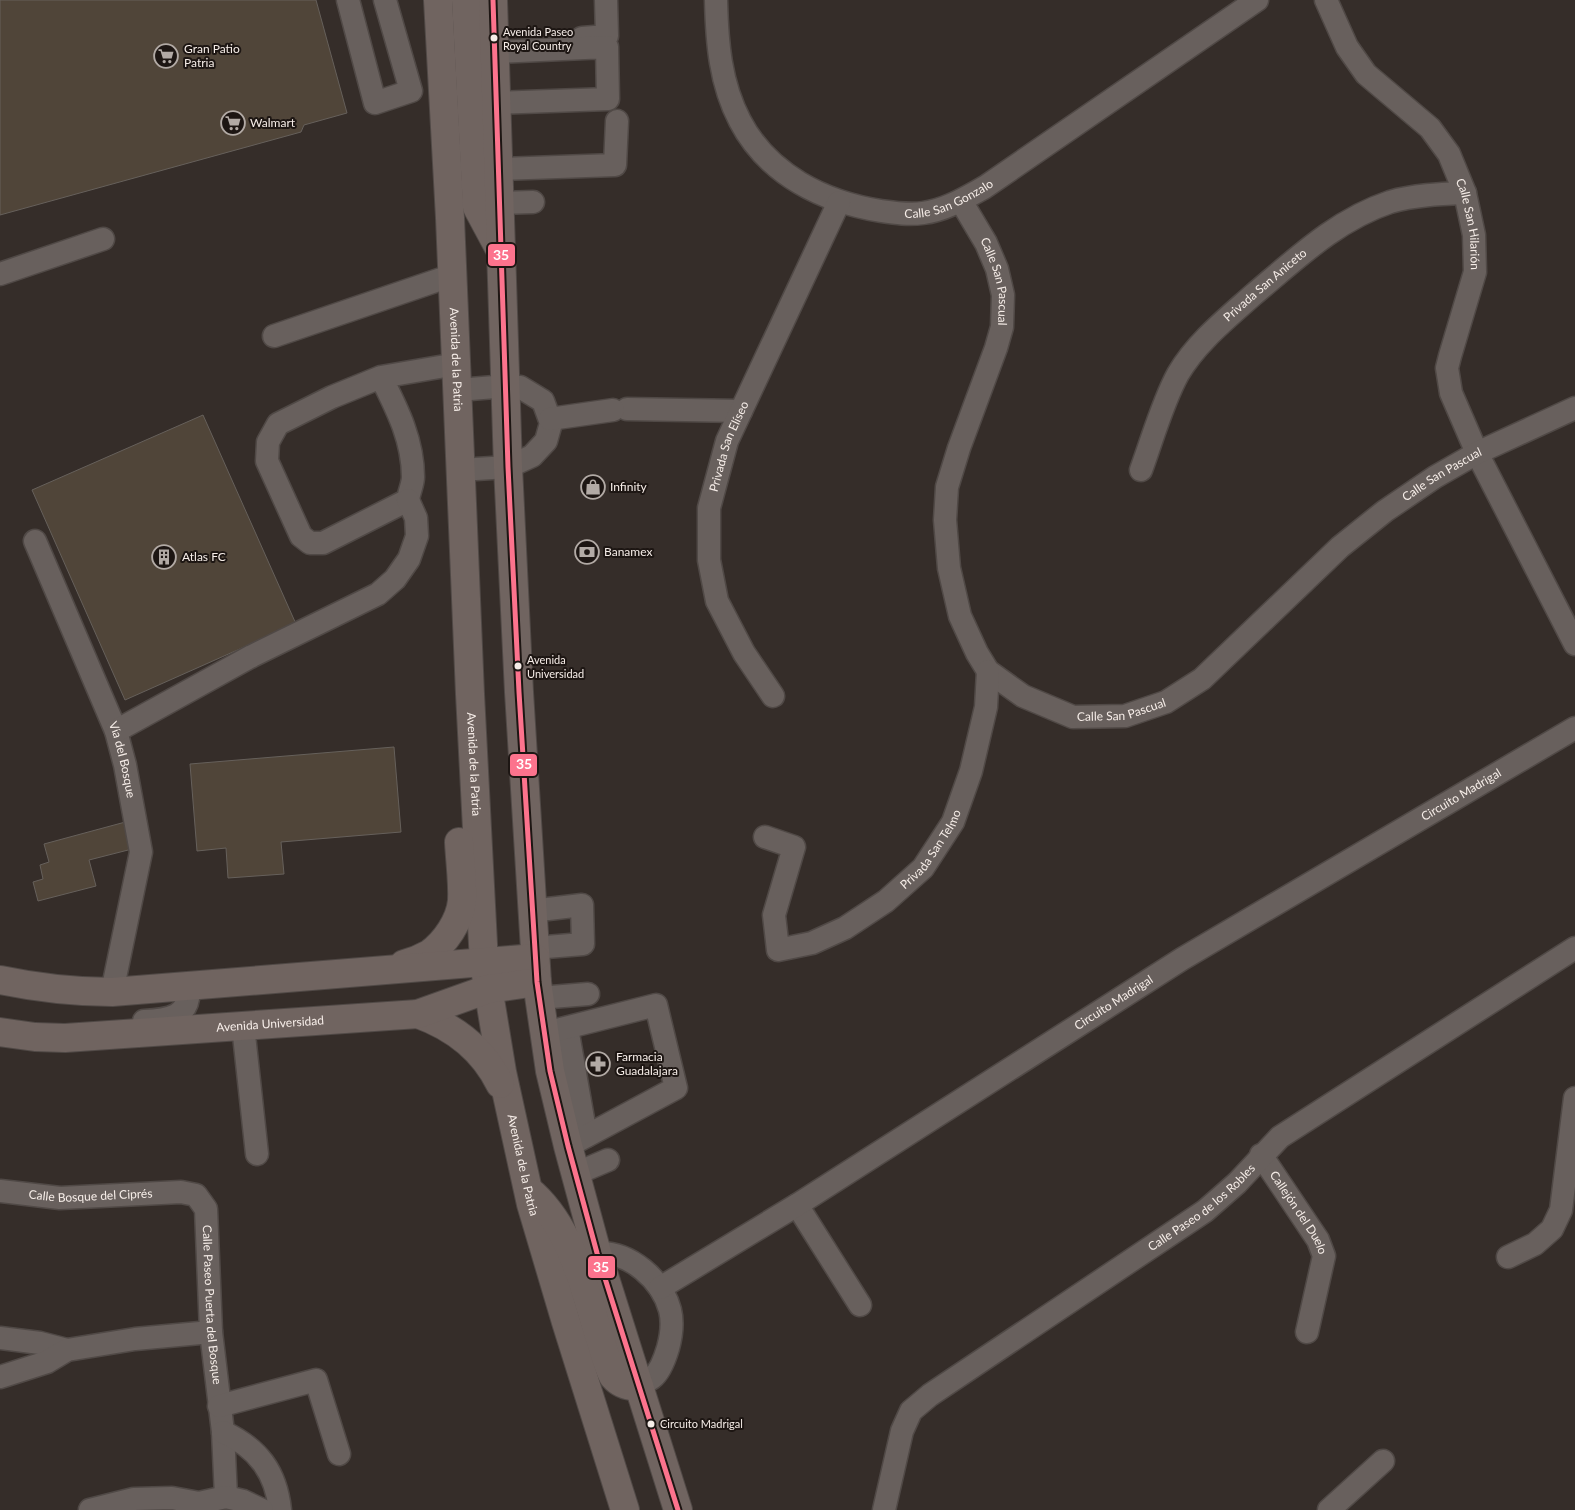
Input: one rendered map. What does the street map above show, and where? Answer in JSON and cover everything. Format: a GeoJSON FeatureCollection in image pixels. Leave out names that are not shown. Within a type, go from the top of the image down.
{"type":"FeatureCollection","features":[{"type":"Feature","properties":{"kind":"main road","name":"Avenida de la Patria"},"geometry":{"type":"LineString","coordinates":[[438,0],[486,976],[502,1072],[528,1190],[566,1322],[625,1510]]}},
{"type":"Feature","properties":{"kind":"main road"},"geometry":{"type":"LineString","coordinates":[[466,0],[477,207],[500,250]]}},
{"type":"Feature","properties":{"kind":"main road"},"geometry":{"type":"LineString","coordinates":[[493,0],[508,467],[519,702],[536,971],[556,1031],[577,1141],[575,1174],[597,1253],[678,1510]]}},
{"type":"Feature","properties":{"kind":"main road"},"geometry":{"type":"LineString","coordinates":[[383,971],[429,954],[445,939],[456,921],[462,902],[460,832],[468,795],[475,778]]}},
{"type":"Feature","properties":{"kind":"main road","name":"Avenida Universidad"},"geometry":{"type":"LineString","coordinates":[[0,980],[36,988],[75,992],[112,992],[383,971],[486,976],[536,971]]}},
{"type":"Feature","properties":{"kind":"main road","name":"Avenida Universidad"},"geometry":{"type":"LineString","coordinates":[[0,1032],[35,1037],[65,1038],[418,1014],[486,976]]}},
{"type":"Feature","properties":{"kind":"main road"},"geometry":{"type":"LineString","coordinates":[[418,1014],[454,1031],[483,1056],[499,1082],[505,1096],[509,1117],[514,1124]]}},
{"type":"Feature","properties":{"kind":"main road"},"geometry":{"type":"LineString","coordinates":[[528,1190],[549,1212],[565,1238],[575,1262],[613,1376],[626,1386],[639,1386]]}},
{"type":"Feature","properties":{"kind":"street"},"geometry":{"type":"LineString","coordinates":[[348,0],[375,103],[411,91],[385,0]]}},
{"type":"Feature","properties":{"kind":"street"},"geometry":{"type":"LineString","coordinates":[[495,47],[607,36],[606,0]]}},
{"type":"Feature","properties":{"kind":"street","name":"Calle San Gonzalo"},"geometry":{"type":"LineString","coordinates":[[716,0],[720,66],[730,101],[752,142],[767,159],[796,182],[818,193],[839,202],[902,214],[942,209],[960,201],[1012,169],[1257,0]]}},
{"type":"Feature","properties":{"kind":"street","name":"Calle San Hilarión"},"geometry":{"type":"LineString","coordinates":[[1326,0],[1347,47],[1366,74],[1430,128],[1449,154],[1465,193],[1474,235],[1475,272],[1452,348],[1448,368],[1451,393],[1477,452],[1575,644]]}},
{"type":"Feature","properties":{"kind":"street"},"geometry":{"type":"LineString","coordinates":[[495,47],[608,47],[608,99],[496,103]]}},
{"type":"Feature","properties":{"kind":"street"},"geometry":{"type":"LineString","coordinates":[[498,169],[615,165],[617,121]]}},
{"type":"Feature","properties":{"kind":"street","name":"Privada San Aniceto"},"geometry":{"type":"LineString","coordinates":[[1141,470],[1178,374],[1202,342],[1310,246],[1352,218],[1391,202],[1427,195],[1465,193]]}},
{"type":"Feature","properties":{"kind":"street","name":"Calle San Pascual"},"geometry":{"type":"LineString","coordinates":[[960,201],[986,243],[997,269],[1003,295],[1002,327],[996,348],[956,456],[947,487],[945,520],[949,568],[960,616],[977,654],[988,671],[1023,696],[1073,716],[1125,716],[1166,702],[1202,679],[1340,547],[1385,512],[1477,452],[1575,408]]}},
{"type":"Feature","properties":{"kind":"street"},"geometry":{"type":"LineString","coordinates":[[499,203],[533,202]]}},
{"type":"Feature","properties":{"kind":"street","name":"Privada San Elíseo"},"geometry":{"type":"LineString","coordinates":[[773,696],[744,653],[717,601],[709,560],[709,508],[727,442],[740,411],[783,325],[839,202]]}},
{"type":"Feature","properties":{"kind":"street"},"geometry":{"type":"LineString","coordinates":[[0,274],[103,239]]}},
{"type":"Feature","properties":{"kind":"street"},"geometry":{"type":"LineString","coordinates":[[274,336],[453,275]]}},
{"type":"Feature","properties":{"kind":"street"},"geometry":{"type":"LineString","coordinates":[[116,731],[252,656],[378,594],[396,578],[409,559],[414,544],[416,518],[408,500],[413,478],[409,446],[400,415],[381,377]]}},
{"type":"Feature","properties":{"kind":"street"},"geometry":{"type":"LineString","coordinates":[[408,500],[322,543],[310,543],[301,536],[267,461],[268,442],[278,424],[332,397],[381,377],[457,377],[520,387],[543,401],[551,423],[546,441],[532,456],[508,467],[460,470]]}},
{"type":"Feature","properties":{"kind":"street"},"geometry":{"type":"LineString","coordinates":[[550,419],[620,410],[740,411]]}},
{"type":"Feature","properties":{"kind":"street","name":"Vía del Bosque"},"geometry":{"type":"LineString","coordinates":[[35,541],[116,731],[126,765],[141,852],[112,992]]}},
{"type":"Feature","properties":{"kind":"street","name":"Privada San Telmo"},"geometry":{"type":"LineString","coordinates":[[765,837],[794,847],[774,915],[778,950],[812,943],[845,928],[886,902],[923,868],[953,822],[971,771],[986,707],[988,671]]}},
{"type":"Feature","properties":{"kind":"street","name":"Circuito Madrigal"},"geometry":{"type":"LineString","coordinates":[[660,1288],[797,1205],[1182,959],[1575,728]]}},
{"type":"Feature","properties":{"kind":"street"},"geometry":{"type":"LineString","coordinates":[[531,910],[582,905],[583,944],[536,971]]}},
{"type":"Feature","properties":{"kind":"street","name":"Calle Paseo de los Robles"},"geometry":{"type":"LineString","coordinates":[[884,1510],[902,1431],[911,1411],[930,1395],[1205,1211],[1237,1183],[1280,1137],[1575,948]]}},
{"type":"Feature","properties":{"kind":"street"},"geometry":{"type":"LineString","coordinates":[[536,971],[588,994]]}},
{"type":"Feature","properties":{"kind":"street"},"geometry":{"type":"LineString","coordinates":[[65,1038],[82,1030],[100,1025],[171,1018],[185,1006],[189,992],[188,986]]}},
{"type":"Feature","properties":{"kind":"street"},"geometry":{"type":"LineString","coordinates":[[556,1031],[656,1005],[676,1088],[577,1141]]}},
{"type":"Feature","properties":{"kind":"street"},"geometry":{"type":"LineString","coordinates":[[243,1026],[257,1154]]}},
{"type":"Feature","properties":{"kind":"street"},"geometry":{"type":"LineString","coordinates":[[1508,1257],[1535,1244],[1552,1229],[1561,1210],[1575,1098]]}},
{"type":"Feature","properties":{"kind":"street","name":"Callejón del Duelo"},"geometry":{"type":"LineString","coordinates":[[1261,1156],[1318,1240],[1324,1256],[1307,1332]]}},
{"type":"Feature","properties":{"kind":"street"},"geometry":{"type":"LineString","coordinates":[[575,1174],[608,1160]]}},
{"type":"Feature","properties":{"kind":"street","name":"Calle Bosque del Ciprés"},"geometry":{"type":"LineString","coordinates":[[0,1191],[60,1198],[181,1192]]}},
{"type":"Feature","properties":{"kind":"street","name":"Calle Paseo Puerta del Bosque"},"geometry":{"type":"LineString","coordinates":[[181,1192],[196,1195],[206,1209],[211,1332],[223,1432],[226,1497]]}},
{"type":"Feature","properties":{"kind":"street"},"geometry":{"type":"LineString","coordinates":[[797,1205],[860,1304]]}},
{"type":"Feature","properties":{"kind":"street"},"geometry":{"type":"LineString","coordinates":[[597,1253],[610,1253],[628,1260],[645,1271],[660,1288],[670,1311],[671,1337],[665,1358],[653,1377],[639,1386]]}},
{"type":"Feature","properties":{"kind":"street"},"geometry":{"type":"LineString","coordinates":[[0,1377],[47,1362],[67,1350],[135,1339],[211,1332]]}},
{"type":"Feature","properties":{"kind":"street"},"geometry":{"type":"LineString","coordinates":[[0,1338],[40,1343],[67,1350]]}},
{"type":"Feature","properties":{"kind":"street"},"geometry":{"type":"LineString","coordinates":[[219,1406],[316,1380],[339,1454]]}},
{"type":"Feature","properties":{"kind":"street"},"geometry":{"type":"LineString","coordinates":[[223,1432],[240,1440],[255,1452],[268,1470],[278,1493],[280,1510]]}},
{"type":"Feature","properties":{"kind":"street"},"geometry":{"type":"LineString","coordinates":[[1329,1510],[1383,1461]]}},
{"type":"Feature","properties":{"kind":"street"},"geometry":{"type":"LineString","coordinates":[[90,1510],[134,1499],[172,1498],[201,1506],[226,1497],[243,1501],[262,1510]]}},
{"type":"Feature","properties":{"kind":"building","name":"Gran Patio Patria"},"geometry":{"type":"Polygon","coordinates":[[[0,0],[316,0],[347,113],[304,125],[301,132],[0,215],[0,0]]]}},
{"type":"Feature","properties":{"kind":"building","name":"Atlas FC"},"geometry":{"type":"Polygon","coordinates":[[[203,415],[296,624],[125,700],[32,490],[203,415]]]}},
{"type":"Feature","properties":{"kind":"building"},"geometry":{"type":"Polygon","coordinates":[[[394,747],[401,832],[281,842],[284,874],[228,878],[226,848],[197,851],[190,764],[394,747]]]}},
{"type":"Feature","properties":{"kind":"building"},"geometry":{"type":"Polygon","coordinates":[[[129,821],[136,848],[89,860],[96,886],[38,901],[33,882],[43,879],[40,865],[49,862],[44,844],[129,821]]]}},
{"type":"Feature","properties":{"kind":"transit line","name":"35"},"geometry":{"type":"LineString","coordinates":[[493,0],[508,467],[519,692],[537,982],[550,1071],[568,1146],[597,1253],[678,1510]]}},
{"type":"Feature","properties":{"kind":"place","name":"Avenida Paseo Royal Country"},"geometry":{"type":"Point","coordinates":[494,38]}},
{"type":"Feature","properties":{"kind":"place","name":"Gran Patio Patria"},"geometry":{"type":"Point","coordinates":[166,56]}},
{"type":"Feature","properties":{"kind":"place","name":"Walmart"},"geometry":{"type":"Point","coordinates":[233,123]}},
{"type":"Feature","properties":{"kind":"place","name":"Infinity"},"geometry":{"type":"Point","coordinates":[593,487]}},
{"type":"Feature","properties":{"kind":"place","name":"Banamex"},"geometry":{"type":"Point","coordinates":[587,552]}},
{"type":"Feature","properties":{"kind":"place","name":"Atlas FC"},"geometry":{"type":"Point","coordinates":[164,557]}},
{"type":"Feature","properties":{"kind":"place","name":"Avenida Universidad"},"geometry":{"type":"Point","coordinates":[518,666]}},
{"type":"Feature","properties":{"kind":"place","name":"Farmacia Guadalajara"},"geometry":{"type":"Point","coordinates":[598,1064]}},
{"type":"Feature","properties":{"kind":"place","name":"Circuito Madrigal"},"geometry":{"type":"Point","coordinates":[651,1424]}}]}
